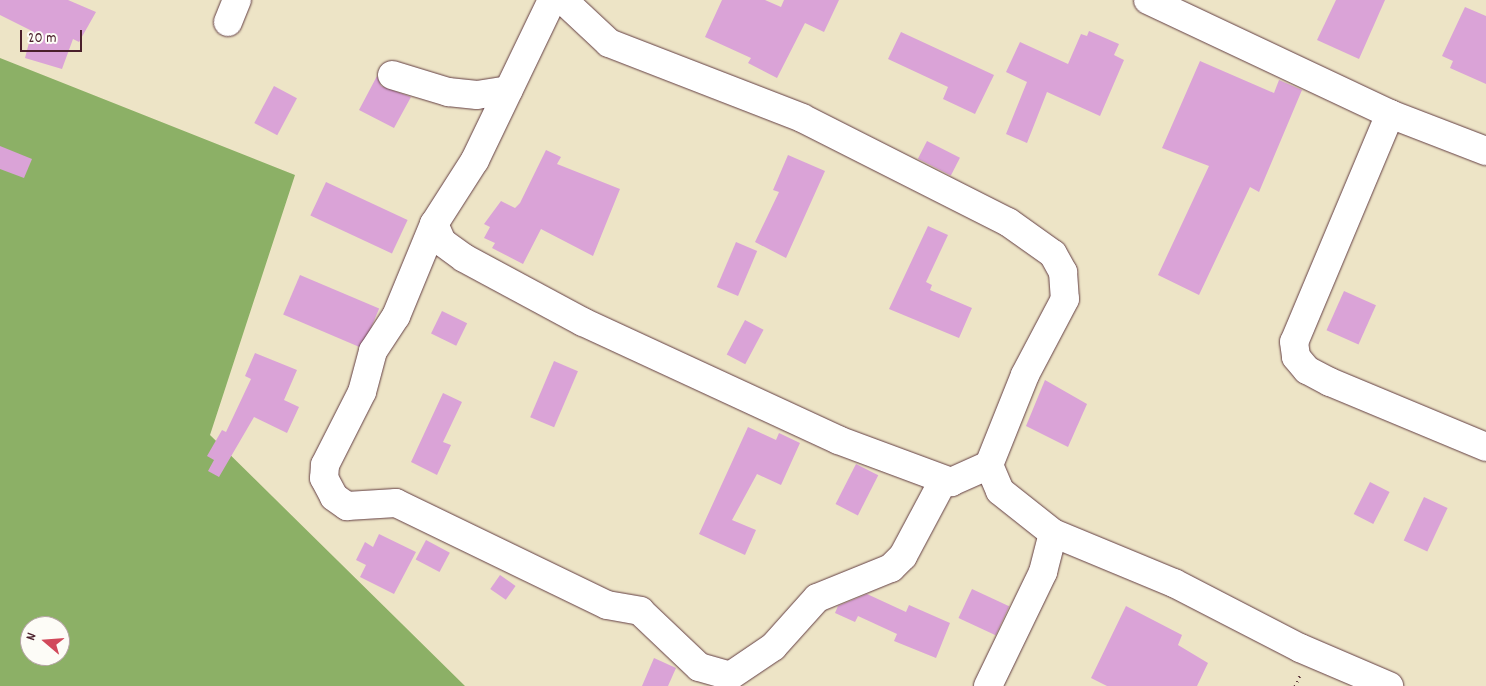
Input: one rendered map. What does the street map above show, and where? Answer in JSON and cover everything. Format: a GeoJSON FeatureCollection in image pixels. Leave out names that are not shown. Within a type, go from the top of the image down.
{"type":"FeatureCollection","features":[{"type":"Feature","properties":{"kind":"street"},"geometry":{"type":"LineString","coordinates":[[552,0],[475,160],[434,224],[396,316],[373,351],[352,417],[325,465],[328,487],[347,506],[396,503],[607,604],[640,611],[699,668],[730,676],[773,647],[817,598],[891,568],[903,556],[943,481]]}},
{"type":"Feature","properties":{"kind":"street"},"geometry":{"type":"LineString","coordinates":[[434,224],[442,242],[464,258],[583,322],[696,377],[943,481],[964,480],[989,464],[1025,375],[1064,299],[1063,272],[1053,254],[1008,222],[802,118],[609,43],[563,0]]}},
{"type":"Feature","properties":{"kind":"street"},"geometry":{"type":"LineString","coordinates":[[1148,0],[1184,7],[1390,114],[1486,151]]}},
{"type":"Feature","properties":{"kind":"street"},"geometry":{"type":"LineString","coordinates":[[392,75],[448,92],[477,95],[509,90]]}},
{"type":"Feature","properties":{"kind":"street"},"geometry":{"type":"LineString","coordinates":[[1390,114],[1294,342],[1296,357],[1307,370],[1330,382],[1486,447]]}},
{"type":"Feature","properties":{"kind":"street"},"geometry":{"type":"LineString","coordinates":[[989,464],[1000,491],[1053,534],[1174,582],[1300,648],[1389,686]]}},
{"type":"Feature","properties":{"kind":"street"},"geometry":{"type":"LineString","coordinates":[[991,683],[1043,572],[1053,534]]}},
{"type":"Feature","properties":{"kind":"green space"},"geometry":{"type":"Polygon","coordinates":[[[0,58],[295,175],[210,435],[465,686],[0,686],[0,58]]]}},
{"type":"Feature","properties":{"kind":"building"},"geometry":{"type":"Polygon","coordinates":[[[0,0],[68,0],[96,12],[79,42],[73,39],[62,69],[25,58],[32,31],[0,15],[0,0]]]}},
{"type":"Feature","properties":{"kind":"building"},"geometry":{"type":"Polygon","coordinates":[[[722,0],[765,0],[781,7],[784,0],[839,0],[824,32],[805,23],[777,78],[748,63],[751,58],[705,37],[722,0]]]}},
{"type":"Feature","properties":{"kind":"building"},"geometry":{"type":"Polygon","coordinates":[[[1336,0],[1385,0],[1359,59],[1317,40],[1336,0]]]}},
{"type":"Feature","properties":{"kind":"building"},"geometry":{"type":"Polygon","coordinates":[[[1465,7],[1486,16],[1486,84],[1450,68],[1453,61],[1442,56],[1465,7]]]}},
{"type":"Feature","properties":{"kind":"building"},"geometry":{"type":"Polygon","coordinates":[[[1089,31],[1119,44],[1114,55],[1124,60],[1100,116],[1047,92],[1027,143],[1006,134],[1027,82],[1006,72],[1020,42],[1068,64],[1081,34],[1087,36],[1089,31]]]}},
{"type":"Feature","properties":{"kind":"building"},"geometry":{"type":"Polygon","coordinates":[[[901,32],[994,75],[975,114],[943,99],[948,87],[888,59],[901,32]]]}},
{"type":"Feature","properties":{"kind":"building"},"geometry":{"type":"Polygon","coordinates":[[[1200,61],[1274,93],[1279,80],[1302,90],[1259,192],[1250,187],[1199,295],[1158,275],[1209,166],[1162,148],[1200,61]]]}},
{"type":"Feature","properties":{"kind":"building"},"geometry":{"type":"Polygon","coordinates":[[[377,76],[381,86],[411,97],[394,128],[359,110],[377,76]]]}},
{"type":"Feature","properties":{"kind":"building"},"geometry":{"type":"Polygon","coordinates":[[[274,86],[297,98],[277,135],[254,123],[274,86]]]}},
{"type":"Feature","properties":{"kind":"building"},"geometry":{"type":"Polygon","coordinates":[[[927,141],[960,158],[951,176],[918,159],[927,141]]]}},
{"type":"Feature","properties":{"kind":"building"},"geometry":{"type":"Polygon","coordinates":[[[0,146],[32,159],[24,178],[0,169],[0,146]]]}},
{"type":"Feature","properties":{"kind":"building"},"geometry":{"type":"Polygon","coordinates":[[[546,150],[561,157],[557,164],[620,189],[593,256],[541,229],[523,264],[492,248],[495,243],[484,238],[490,227],[484,224],[501,201],[515,208],[520,203],[546,150]]]}},
{"type":"Feature","properties":{"kind":"building"},"geometry":{"type":"Polygon","coordinates":[[[788,155],[825,171],[786,258],[755,242],[779,192],[773,190],[788,155]]]}},
{"type":"Feature","properties":{"kind":"building"},"geometry":{"type":"Polygon","coordinates":[[[326,182],[408,220],[392,254],[310,216],[326,182]]]}},
{"type":"Feature","properties":{"kind":"building"},"geometry":{"type":"Polygon","coordinates":[[[928,226],[948,235],[926,282],[932,285],[930,290],[972,308],[959,338],[889,309],[928,226]]]}},
{"type":"Feature","properties":{"kind":"building"},"geometry":{"type":"Polygon","coordinates":[[[736,242],[757,251],[738,296],[717,287],[736,242]]]}},
{"type":"Feature","properties":{"kind":"building"},"geometry":{"type":"Polygon","coordinates":[[[300,275],[379,309],[362,348],[283,315],[300,275]]]}},
{"type":"Feature","properties":{"kind":"building"},"geometry":{"type":"Polygon","coordinates":[[[1344,291],[1376,305],[1358,345],[1327,330],[1344,291]]]}},
{"type":"Feature","properties":{"kind":"building"},"geometry":{"type":"Polygon","coordinates":[[[442,311],[467,323],[456,346],[431,333],[442,311]]]}},
{"type":"Feature","properties":{"kind":"building"},"geometry":{"type":"Polygon","coordinates":[[[745,320],[764,330],[745,364],[727,354],[745,320]]]}},
{"type":"Feature","properties":{"kind":"building"},"geometry":{"type":"Polygon","coordinates":[[[255,353],[297,370],[284,400],[299,407],[287,433],[254,417],[219,477],[208,471],[214,460],[207,456],[222,430],[226,432],[251,379],[245,376],[255,353]]]}},
{"type":"Feature","properties":{"kind":"building"},"geometry":{"type":"Polygon","coordinates":[[[554,361],[578,371],[554,427],[530,417],[554,361]]]}},
{"type":"Feature","properties":{"kind":"building"},"geometry":{"type":"Polygon","coordinates":[[[1045,380],[1087,404],[1068,447],[1026,426],[1045,380]]]}},
{"type":"Feature","properties":{"kind":"building"},"geometry":{"type":"Polygon","coordinates":[[[443,393],[462,402],[443,442],[451,445],[437,475],[411,462],[443,393]]]}},
{"type":"Feature","properties":{"kind":"building"},"geometry":{"type":"Polygon","coordinates":[[[748,427],[776,440],[779,433],[800,443],[781,485],[757,474],[732,520],[756,530],[745,555],[699,534],[748,427]]]}},
{"type":"Feature","properties":{"kind":"building"},"geometry":{"type":"Polygon","coordinates":[[[856,464],[878,475],[858,515],[836,504],[856,464]]]}},
{"type":"Feature","properties":{"kind":"building"},"geometry":{"type":"Polygon","coordinates":[[[1370,482],[1390,492],[1373,524],[1354,514],[1370,482]]]}},
{"type":"Feature","properties":{"kind":"building"},"geometry":{"type":"Polygon","coordinates":[[[1424,497],[1448,508],[1427,551],[1404,541],[1424,497]]]}},
{"type":"Feature","properties":{"kind":"building"},"geometry":{"type":"Polygon","coordinates":[[[379,534],[416,552],[394,594],[360,577],[366,565],[356,560],[365,542],[373,547],[379,534]]]}},
{"type":"Feature","properties":{"kind":"building"},"geometry":{"type":"Polygon","coordinates":[[[426,540],[450,553],[440,572],[416,559],[426,540]]]}},
{"type":"Feature","properties":{"kind":"building"},"geometry":{"type":"Polygon","coordinates":[[[500,575],[516,586],[506,600],[490,589],[500,575]]]}},
{"type":"Feature","properties":{"kind":"building"},"geometry":{"type":"Polygon","coordinates":[[[972,589],[1009,606],[996,635],[958,618],[972,589]]]}},
{"type":"Feature","properties":{"kind":"building"},"geometry":{"type":"Polygon","coordinates":[[[867,594],[906,612],[909,605],[950,623],[936,658],[894,641],[897,634],[858,616],[855,622],[835,613],[838,606],[867,594]]]}},
{"type":"Feature","properties":{"kind":"building"},"geometry":{"type":"Polygon","coordinates":[[[1126,606],[1182,635],[1178,645],[1208,663],[1197,686],[1107,686],[1091,678],[1126,606]]]}},
{"type":"Feature","properties":{"kind":"building"},"geometry":{"type":"Polygon","coordinates":[[[654,658],[676,668],[668,686],[642,686],[654,658]]]}}]}
